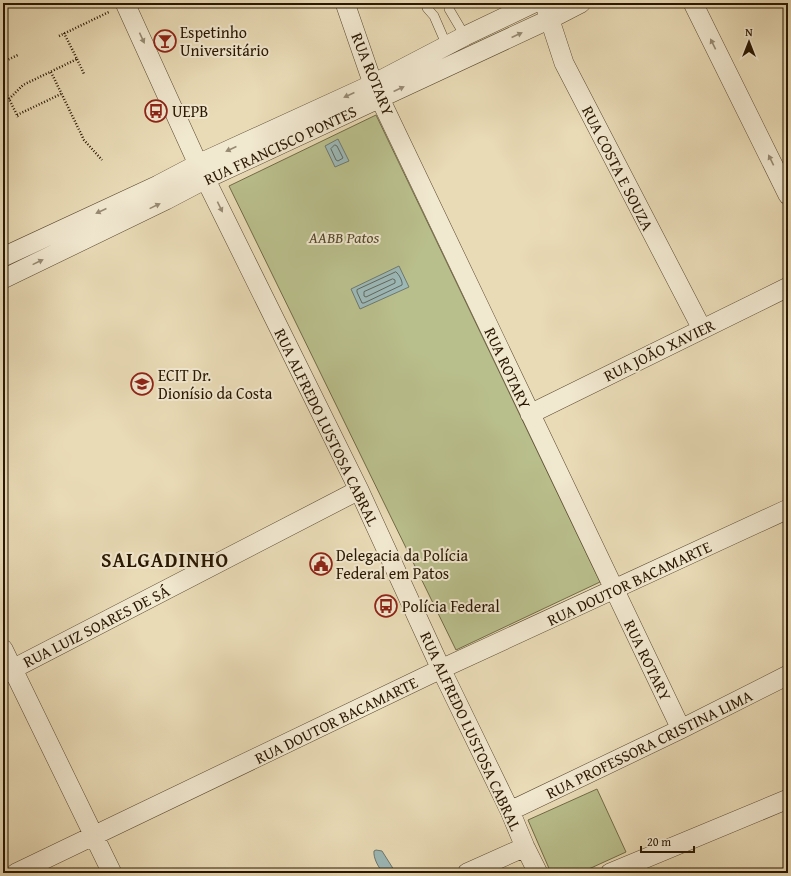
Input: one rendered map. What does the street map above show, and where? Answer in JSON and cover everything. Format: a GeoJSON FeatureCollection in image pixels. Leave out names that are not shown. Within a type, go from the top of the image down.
{"type":"FeatureCollection","features":[{"type":"Feature","properties":{"kind":"street","name":"RUA ALFREDO LUSTOSA CABRAL"},"geometry":{"type":"LineString","coordinates":[[126,3],[202,172],[359,490],[441,669],[538,873]]}},
{"type":"Feature","properties":{"kind":"street","name":"RUA ROTARY"},"geometry":{"type":"LineString","coordinates":[[345,3],[377,91],[614,590],[682,729]]}},
{"type":"Feature","properties":{"kind":"street","name":"RUA FRANCISCO PONTES"},"geometry":{"type":"LineString","coordinates":[[377,91],[447,46],[534,3]]}},
{"type":"Feature","properties":{"kind":"street","name":"RUA FRANCISCO PONTES"},"geometry":{"type":"LineString","coordinates":[[3,257],[158,185],[202,172],[547,11],[581,3]]}},
{"type":"Feature","properties":{"kind":"street"},"geometry":{"type":"LineString","coordinates":[[693,3],[788,195]]}},
{"type":"Feature","properties":{"kind":"street","name":"RUA COSTA E SOUZA"},"geometry":{"type":"LineString","coordinates":[[547,11],[564,63],[702,329]]}},
{"type":"Feature","properties":{"kind":"street","name":"RUA FRANCISCO PONTES"},"geometry":{"type":"LineString","coordinates":[[3,279],[166,200],[202,172]]}},
{"type":"Feature","properties":{"kind":"street","name":"RUA JOÃO XAVIER"},"geometry":{"type":"LineString","coordinates":[[530,414],[788,287]]}},
{"type":"Feature","properties":{"kind":"street","name":"RUA LUIZ SOARES DE SÁ"},"geometry":{"type":"LineString","coordinates":[[8,671],[359,490]]}},
{"type":"Feature","properties":{"kind":"street","name":"RUA DOUTOR BACAMARTE"},"geometry":{"type":"LineString","coordinates":[[16,873],[441,669],[788,509]]}},
{"type":"Feature","properties":{"kind":"street"},"geometry":{"type":"LineString","coordinates":[[3,649],[8,671],[94,835],[112,873]]}},
{"type":"Feature","properties":{"kind":"street","name":"RUA PROFESSORA CRISTINA LIMA"},"geometry":{"type":"LineString","coordinates":[[510,812],[682,729],[788,675]]}},
{"type":"Feature","properties":{"kind":"street"},"geometry":{"type":"LineString","coordinates":[[610,873],[788,799]]}},
{"type":"Feature","properties":{"kind":"street"},"geometry":{"type":"LineString","coordinates":[[467,873],[525,847]]}},
{"type":"Feature","properties":{"kind":"lane"},"geometry":{"type":"LineString","coordinates":[[449,3],[449,9],[465,36]]}},
{"type":"Feature","properties":{"kind":"lane"},"geometry":{"type":"LineString","coordinates":[[427,8],[434,16],[447,46]]}},
{"type":"Feature","properties":{"kind":"path"},"geometry":{"type":"LineString","coordinates":[[59,36],[126,3]]}},
{"type":"Feature","properties":{"kind":"path"},"geometry":{"type":"LineString","coordinates":[[64,33],[84,74]]}},
{"type":"Feature","properties":{"kind":"path"},"geometry":{"type":"LineString","coordinates":[[3,62],[18,55]]}},
{"type":"Feature","properties":{"kind":"path"},"geometry":{"type":"LineString","coordinates":[[9,99],[23,85],[77,59]]}},
{"type":"Feature","properties":{"kind":"path"},"geometry":{"type":"LineString","coordinates":[[51,72],[84,140],[102,160]]}},
{"type":"Feature","properties":{"kind":"path"},"geometry":{"type":"LineString","coordinates":[[3,87],[4,92],[17,116],[62,94]]}},
{"type":"Feature","properties":{"kind":"green space","name":"AABB Patos"},"geometry":{"type":"Polygon","coordinates":[[[376,115],[600,582],[456,650],[229,186],[376,115]]]}},
{"type":"Feature","properties":{"kind":"green space"},"geometry":{"type":"Polygon","coordinates":[[[597,789],[626,852],[580,873],[551,873],[528,820],[597,789]]]}},
{"type":"Feature","properties":{"kind":"water"},"geometry":{"type":"Polygon","coordinates":[[[338,139],[349,161],[335,167],[325,146],[338,139]]]}},
{"type":"Feature","properties":{"kind":"water"},"geometry":{"type":"Polygon","coordinates":[[[399,266],[409,287],[360,309],[351,289],[399,266]]]}},
{"type":"Feature","properties":{"kind":"water"},"geometry":{"type":"Polygon","coordinates":[[[374,851],[382,851],[394,870],[394,873],[384,873],[380,869],[374,857],[374,851]]]}},
{"type":"Feature","properties":{"kind":"place","name":"Espetinho Universitário"},"geometry":{"type":"Point","coordinates":[165,41]}},
{"type":"Feature","properties":{"kind":"place","name":"UEPB"},"geometry":{"type":"Point","coordinates":[156,111]}},
{"type":"Feature","properties":{"kind":"place","name":"ECIT Dr. Dionísio da Costa"},"geometry":{"type":"Point","coordinates":[142,384]}},
{"type":"Feature","properties":{"kind":"place","name":"Delegacia da Polícia Federal em Patos"},"geometry":{"type":"Point","coordinates":[321,564]}},
{"type":"Feature","properties":{"kind":"place","name":"Polícia Federal"},"geometry":{"type":"Point","coordinates":[386,606]}},
{"type":"Feature","properties":{"kind":"district","name":"SALGADINHO"},"geometry":{"type":"Point","coordinates":[165,559]}}]}
